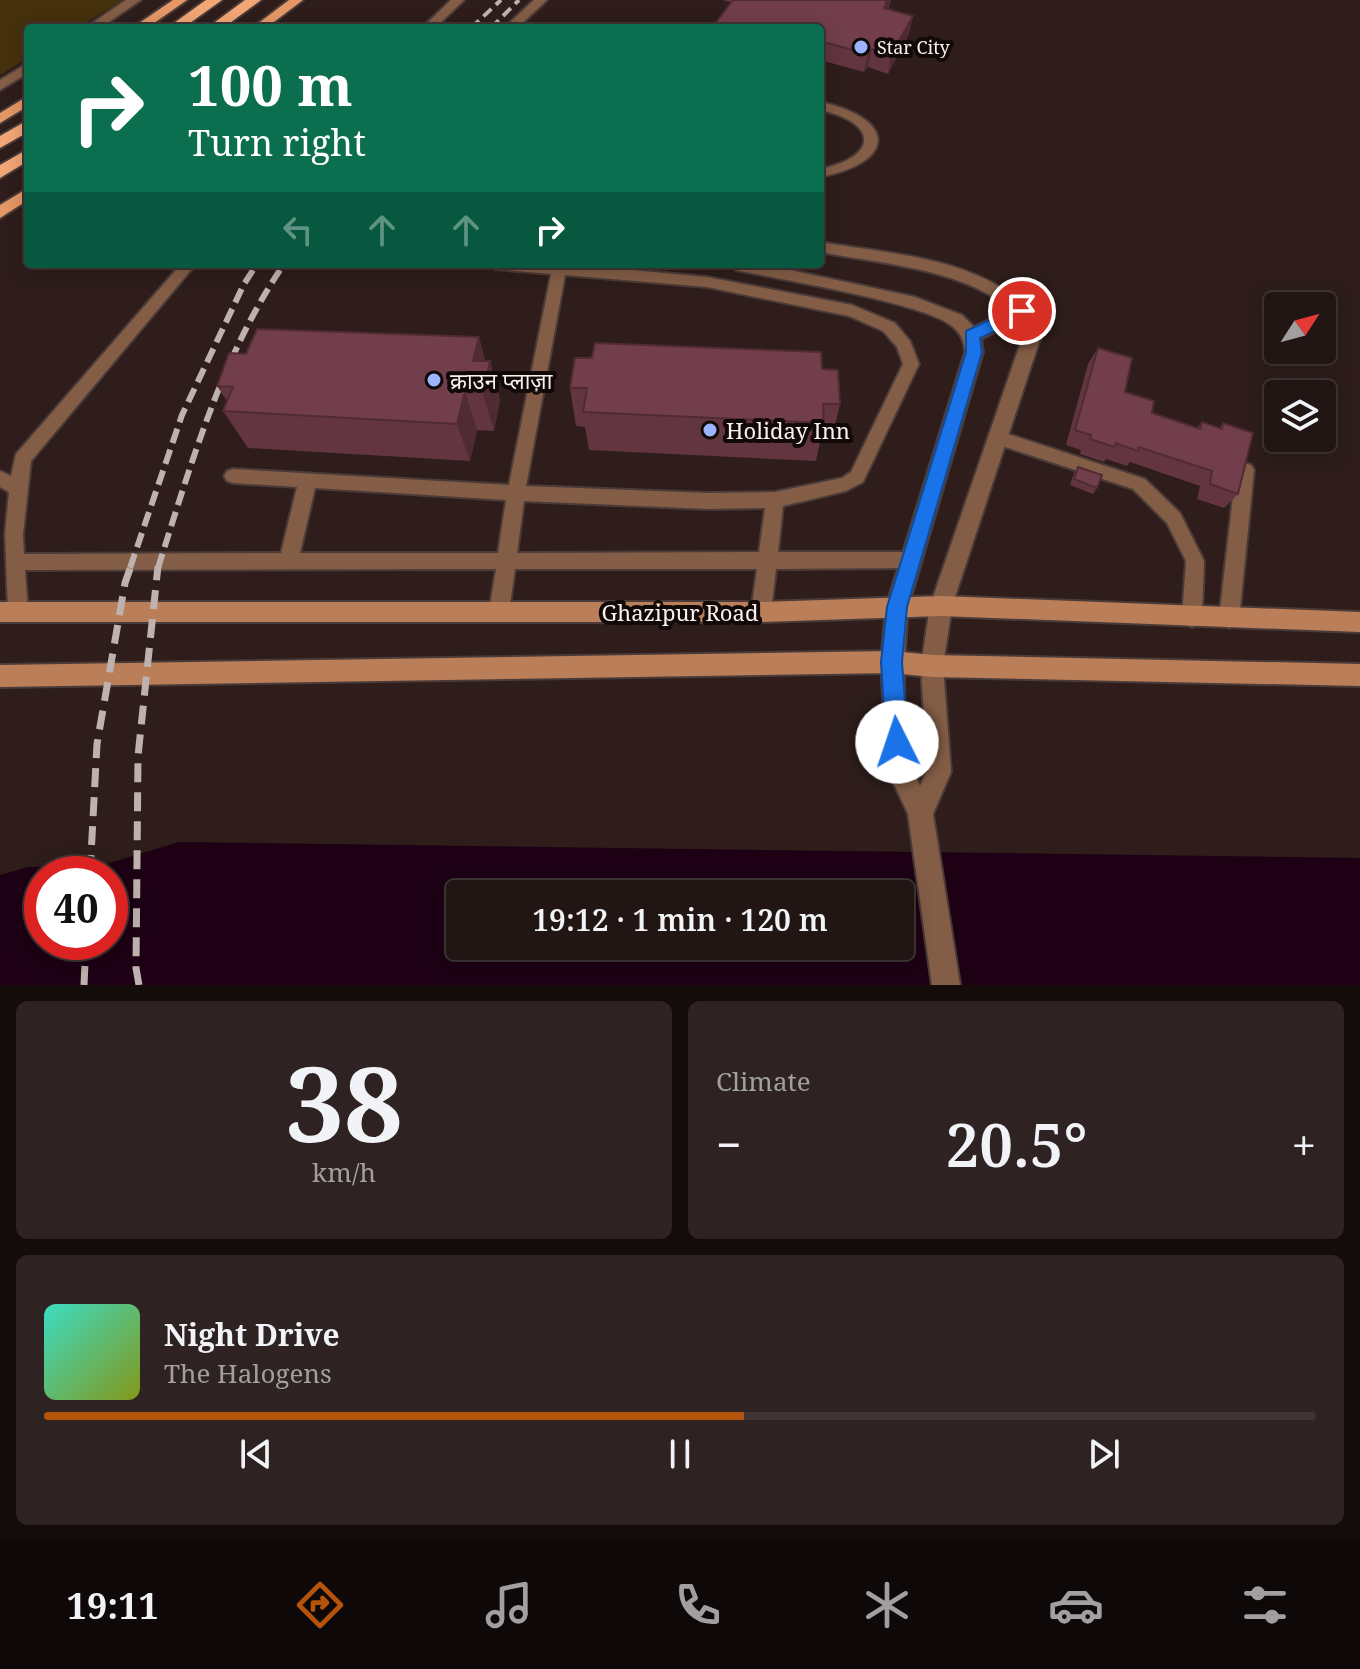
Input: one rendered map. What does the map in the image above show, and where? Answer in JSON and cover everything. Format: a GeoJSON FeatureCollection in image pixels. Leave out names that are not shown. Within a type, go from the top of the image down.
{"type":"FeatureCollection","features":[{"type":"Feature","properties":{"kind":"highway"},"geometry":{"type":"LineString","coordinates":[[180,24],[215,0]]}},
{"type":"Feature","properties":{"kind":"highway"},"geometry":{"type":"LineString","coordinates":[[220,24],[254,0]]}},
{"type":"Feature","properties":{"kind":"highway"},"geometry":{"type":"LineString","coordinates":[[0,143],[24,128]]}},
{"type":"Feature","properties":{"kind":"highway"},"geometry":{"type":"LineString","coordinates":[[0,173],[24,157]]}},
{"type":"Feature","properties":{"kind":"main road"},"geometry":{"type":"LineString","coordinates":[[144,24],[181,0]]}},
{"type":"Feature","properties":{"kind":"main road"},"geometry":{"type":"LineString","coordinates":[[264,24],[297,0]]}},
{"type":"Feature","properties":{"kind":"main road"},"geometry":{"type":"LineString","coordinates":[[0,119],[24,103]]}},
{"type":"Feature","properties":{"kind":"main road"},"geometry":{"type":"LineString","coordinates":[[0,213],[24,196]]}},
{"type":"Feature","properties":{"kind":"main road","name":"Ghazipur Road"},"geometry":{"type":"LineString","coordinates":[[9,612],[761,612],[941,606],[1192,618],[1360,622]]}},
{"type":"Feature","properties":{"kind":"main road"},"geometry":{"type":"LineString","coordinates":[[0,676],[892,662],[932,666],[1360,675]]}},
{"type":"Feature","properties":{"kind":"street"},"geometry":{"type":"LineString","coordinates":[[97,24],[135,0]]}},
{"type":"Feature","properties":{"kind":"street"},"geometry":{"type":"LineString","coordinates":[[0,86],[24,70]]}},
{"type":"Feature","properties":{"kind":"street"},"geometry":{"type":"LineString","coordinates":[[824,248],[982,284],[1006,296],[1022,311],[1034,330],[941,606],[932,666],[939,772],[920,813]]}},
{"type":"Feature","properties":{"kind":"street"},"geometry":{"type":"LineString","coordinates":[[758,268],[915,303],[956,319],[972,336],[974,352],[897,607],[892,662],[899,769],[920,813],[946,985]]}},
{"type":"Feature","properties":{"kind":"street"},"geometry":{"type":"LineString","coordinates":[[972,336],[1022,311]]}},
{"type":"Feature","properties":{"kind":"lane"},"geometry":{"type":"LineString","coordinates":[[432,24],[458,0]]}},
{"type":"Feature","properties":{"kind":"lane"},"geometry":{"type":"LineString","coordinates":[[514,24],[541,0]]}},
{"type":"Feature","properties":{"kind":"lane"},"geometry":{"type":"LineString","coordinates":[[824,107],[852,114],[866,125],[872,138],[870,151],[860,162],[842,170],[824,172]]}},
{"type":"Feature","properties":{"kind":"lane"},"geometry":{"type":"LineString","coordinates":[[9,612],[22,459],[186,268]]}},
{"type":"Feature","properties":{"kind":"lane"},"geometry":{"type":"LineString","coordinates":[[499,612],[516,493],[560,268]]}},
{"type":"Feature","properties":{"kind":"lane"},"geometry":{"type":"LineString","coordinates":[[233,476],[516,493],[775,500],[831,489],[857,477],[911,364],[904,345],[889,327],[852,311],[707,282],[578,268]]}},
{"type":"Feature","properties":{"kind":"lane"},"geometry":{"type":"LineString","coordinates":[[999,438],[1139,484],[1174,518],[1195,561],[1192,618]]}},
{"type":"Feature","properties":{"kind":"lane"},"geometry":{"type":"LineString","coordinates":[[1229,619],[1245,470]]}},
{"type":"Feature","properties":{"kind":"lane"},"geometry":{"type":"LineString","coordinates":[[0,478],[18,488]]}},
{"type":"Feature","properties":{"kind":"lane"},"geometry":{"type":"LineString","coordinates":[[289,561],[308,480]]}},
{"type":"Feature","properties":{"kind":"lane"},"geometry":{"type":"LineString","coordinates":[[761,612],[775,500]]}},
{"type":"Feature","properties":{"kind":"lane"},"geometry":{"type":"LineString","coordinates":[[15,562],[909,560]]}},
{"type":"Feature","properties":{"kind":"shaded area"},"geometry":{"type":"Polygon","coordinates":[[[0,0],[123,0],[84,24],[24,24],[24,60],[0,75],[0,0]]]}},
{"type":"Feature","properties":{"kind":"shaded area"},"geometry":{"type":"Polygon","coordinates":[[[179,842],[1360,858],[1360,985],[0,985],[0,875],[24,868],[24,960],[128,960],[128,857],[179,842]]]}},
{"type":"Feature","properties":{"kind":"building","name":"Star City"},"geometry":{"type":"Polygon","coordinates":[[[733,0],[887,0],[884,8],[913,16],[891,55],[872,49],[867,54],[824,42],[824,24],[715,24],[733,0]]]}},
{"type":"Feature","properties":{"kind":"building"},"geometry":{"type":"Polygon","coordinates":[[[257,329],[479,337],[473,361],[490,361],[483,392],[465,391],[457,424],[223,411],[233,387],[217,386],[229,353],[246,354],[257,329]]]}},
{"type":"Feature","properties":{"kind":"building"},"geometry":{"type":"Polygon","coordinates":[[[595,343],[821,352],[822,369],[838,370],[840,404],[823,404],[824,423],[583,412],[587,388],[570,388],[575,358],[592,358],[595,343]]]}},
{"type":"Feature","properties":{"kind":"building"},"geometry":{"type":"Polygon","coordinates":[[[1098,348],[1132,358],[1125,392],[1154,401],[1152,413],[1200,429],[1202,422],[1222,429],[1223,423],[1253,433],[1238,494],[1210,484],[1212,471],[1139,447],[1138,451],[1116,443],[1114,447],[1075,430],[1098,348]]]}},
{"type":"Feature","properties":{"kind":"building"},"geometry":{"type":"Polygon","coordinates":[[[1078,467],[1102,475],[1097,488],[1074,479],[1078,467]]]}},
{"type":"Feature","properties":{"kind":"railway"},"geometry":{"type":"LineString","coordinates":[[475,24],[501,0]]}},
{"type":"Feature","properties":{"kind":"railway"},"geometry":{"type":"LineString","coordinates":[[495,24],[519,0]]}},
{"type":"Feature","properties":{"kind":"railway"},"geometry":{"type":"LineString","coordinates":[[130,568],[182,415],[254,268]]}},
{"type":"Feature","properties":{"kind":"railway"},"geometry":{"type":"LineString","coordinates":[[158,568],[210,411],[243,335],[281,268]]}},
{"type":"Feature","properties":{"kind":"railway"},"geometry":{"type":"LineString","coordinates":[[91,856],[97,744],[125,583],[131,566]]}},
{"type":"Feature","properties":{"kind":"railway"},"geometry":{"type":"LineString","coordinates":[[139,985],[136,968],[138,756],[158,566]]}},
{"type":"Feature","properties":{"kind":"railway"},"geometry":{"type":"LineString","coordinates":[[84,985],[85,960]]}},
{"type":"Feature","properties":{"kind":"place","name":"Star City"},"geometry":{"type":"Point","coordinates":[861,47]}},
{"type":"Feature","properties":{"kind":"place","name":"क्राउन प्लाज़ा"},"geometry":{"type":"Point","coordinates":[434,380]}},
{"type":"Feature","properties":{"kind":"place","name":"Holiday Inn"},"geometry":{"type":"Point","coordinates":[710,430]}},
{"type":"Feature","properties":{"kind":"route"},"geometry":{"type":"LineString","coordinates":[[897,742],[892,662],[897,607],[974,352],[972,336],[1022,311]]}}]}
